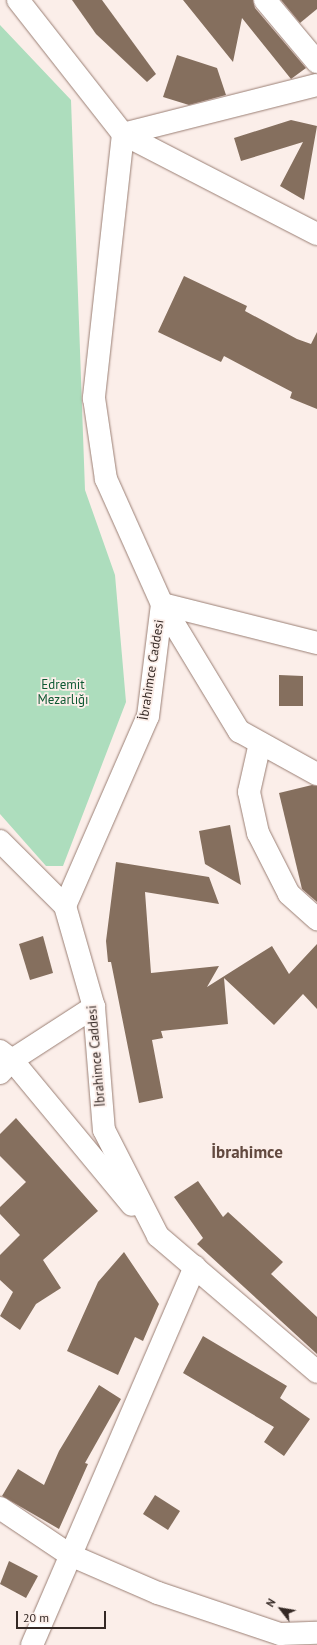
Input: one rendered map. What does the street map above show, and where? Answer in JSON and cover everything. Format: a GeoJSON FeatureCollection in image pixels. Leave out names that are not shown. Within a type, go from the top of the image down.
{"type":"FeatureCollection","features":[{"type":"Feature","properties":{"kind":"street"},"geometry":{"type":"LineString","coordinates":[[18,0],[123,134],[317,234]]}},
{"type":"Feature","properties":{"kind":"street"},"geometry":{"type":"LineString","coordinates":[[266,0],[317,62]]}},
{"type":"Feature","properties":{"kind":"street"},"geometry":{"type":"LineString","coordinates":[[123,134],[317,85]]}},
{"type":"Feature","properties":{"kind":"street"},"geometry":{"type":"LineString","coordinates":[[123,134],[94,398],[106,479],[162,604],[239,731],[317,774]]}},
{"type":"Feature","properties":{"kind":"street"},"geometry":{"type":"LineString","coordinates":[[162,604],[317,644]]}},
{"type":"Feature","properties":{"kind":"street","name":"İbrahimce Caddesi"},"geometry":{"type":"LineString","coordinates":[[162,604],[148,716],[65,906],[94,1007],[104,1130],[158,1236],[317,1372]]}},
{"type":"Feature","properties":{"kind":"street"},"geometry":{"type":"LineString","coordinates":[[260,743],[249,792],[258,833],[289,894],[317,919]]}},
{"type":"Feature","properties":{"kind":"street"},"geometry":{"type":"LineString","coordinates":[[0,841],[65,906]]}},
{"type":"Feature","properties":{"kind":"street"},"geometry":{"type":"LineString","coordinates":[[94,1007],[4,1062],[158,1236]]}},
{"type":"Feature","properties":{"kind":"street"},"geometry":{"type":"LineString","coordinates":[[32,1645],[195,1267]]}},
{"type":"Feature","properties":{"kind":"street"},"geometry":{"type":"LineString","coordinates":[[0,1508],[70,1555],[158,1593],[275,1640],[317,1633]]}},
{"type":"Feature","properties":{"kind":"green space","name":"Edremit Mezarlığı"},"geometry":{"type":"Polygon","coordinates":[[[0,25],[71,100],[85,490],[115,575],[126,702],[63,866],[46,866],[0,814],[0,25]]]}},
{"type":"Feature","properties":{"kind":"building"},"geometry":{"type":"Polygon","coordinates":[[[72,0],[102,0],[156,74],[147,82],[96,34],[72,0]]]}},
{"type":"Feature","properties":{"kind":"building"},"geometry":{"type":"Polygon","coordinates":[[[183,0],[253,0],[255,8],[306,68],[291,79],[242,18],[233,62],[183,0]]]}},
{"type":"Feature","properties":{"kind":"building"},"geometry":{"type":"Polygon","coordinates":[[[281,0],[317,0],[317,9],[300,23],[281,0]]]}},
{"type":"Feature","properties":{"kind":"building"},"geometry":{"type":"Polygon","coordinates":[[[177,55],[217,68],[226,95],[189,105],[163,97],[177,55]]]}},
{"type":"Feature","properties":{"kind":"building"},"geometry":{"type":"Polygon","coordinates":[[[291,120],[317,126],[304,200],[280,186],[303,142],[241,161],[234,138],[291,120]]]}},
{"type":"Feature","properties":{"kind":"building"},"geometry":{"type":"Polygon","coordinates":[[[184,276],[247,306],[245,311],[297,339],[311,344],[317,332],[317,409],[290,398],[292,392],[224,356],[221,362],[158,332],[184,276]]]}},
{"type":"Feature","properties":{"kind":"building"},"geometry":{"type":"Polygon","coordinates":[[[279,675],[303,676],[303,706],[279,706],[279,675]]]}},
{"type":"Feature","properties":{"kind":"building"},"geometry":{"type":"Polygon","coordinates":[[[312,785],[317,786],[317,902],[302,889],[279,793],[312,785]]]}},
{"type":"Feature","properties":{"kind":"building"},"geometry":{"type":"Polygon","coordinates":[[[230,825],[241,885],[205,864],[199,831],[230,825]]]}},
{"type":"Feature","properties":{"kind":"building"},"geometry":{"type":"Polygon","coordinates":[[[116,862],[209,877],[219,904],[145,892],[151,973],[219,966],[207,987],[272,946],[289,974],[317,944],[317,1009],[303,994],[274,1025],[224,978],[228,1024],[161,1031],[163,1038],[152,1040],[163,1098],[139,1103],[111,962],[108,962],[106,941],[116,862]]]}},
{"type":"Feature","properties":{"kind":"building"},"geometry":{"type":"Polygon","coordinates":[[[43,936],[53,973],[30,980],[19,944],[43,936]]]}},
{"type":"Feature","properties":{"kind":"building"},"geometry":{"type":"Polygon","coordinates":[[[16,1118],[98,1211],[43,1260],[61,1288],[36,1304],[20,1330],[0,1316],[13,1292],[0,1280],[0,1255],[20,1235],[0,1214],[0,1207],[26,1182],[0,1156],[0,1134],[16,1118]]]}},
{"type":"Feature","properties":{"kind":"building"},"geometry":{"type":"Polygon","coordinates":[[[198,1181],[223,1217],[228,1212],[283,1262],[271,1274],[317,1317],[317,1354],[197,1244],[203,1238],[174,1197],[198,1181]]]}},
{"type":"Feature","properties":{"kind":"building"},"geometry":{"type":"Polygon","coordinates":[[[124,1252],[159,1304],[143,1341],[135,1337],[118,1375],[67,1351],[98,1282],[124,1252]]]}},
{"type":"Feature","properties":{"kind":"building"},"geometry":{"type":"Polygon","coordinates":[[[203,1336],[287,1386],[280,1398],[310,1419],[284,1456],[264,1442],[274,1427],[183,1373],[203,1336]]]}},
{"type":"Feature","properties":{"kind":"building"},"geometry":{"type":"Polygon","coordinates":[[[99,1385],[121,1399],[85,1463],[88,1464],[59,1529],[2,1496],[18,1469],[44,1485],[59,1451],[99,1385]]]}},
{"type":"Feature","properties":{"kind":"building"},"geometry":{"type":"Polygon","coordinates":[[[155,1495],[180,1511],[168,1530],[143,1514],[155,1495]]]}},
{"type":"Feature","properties":{"kind":"building"},"geometry":{"type":"Polygon","coordinates":[[[9,1561],[38,1576],[26,1598],[0,1584],[9,1561]]]}},
{"type":"Feature","properties":{"kind":"district","name":"İbrahimce"},"geometry":{"type":"Point","coordinates":[247,1153]}}]}
